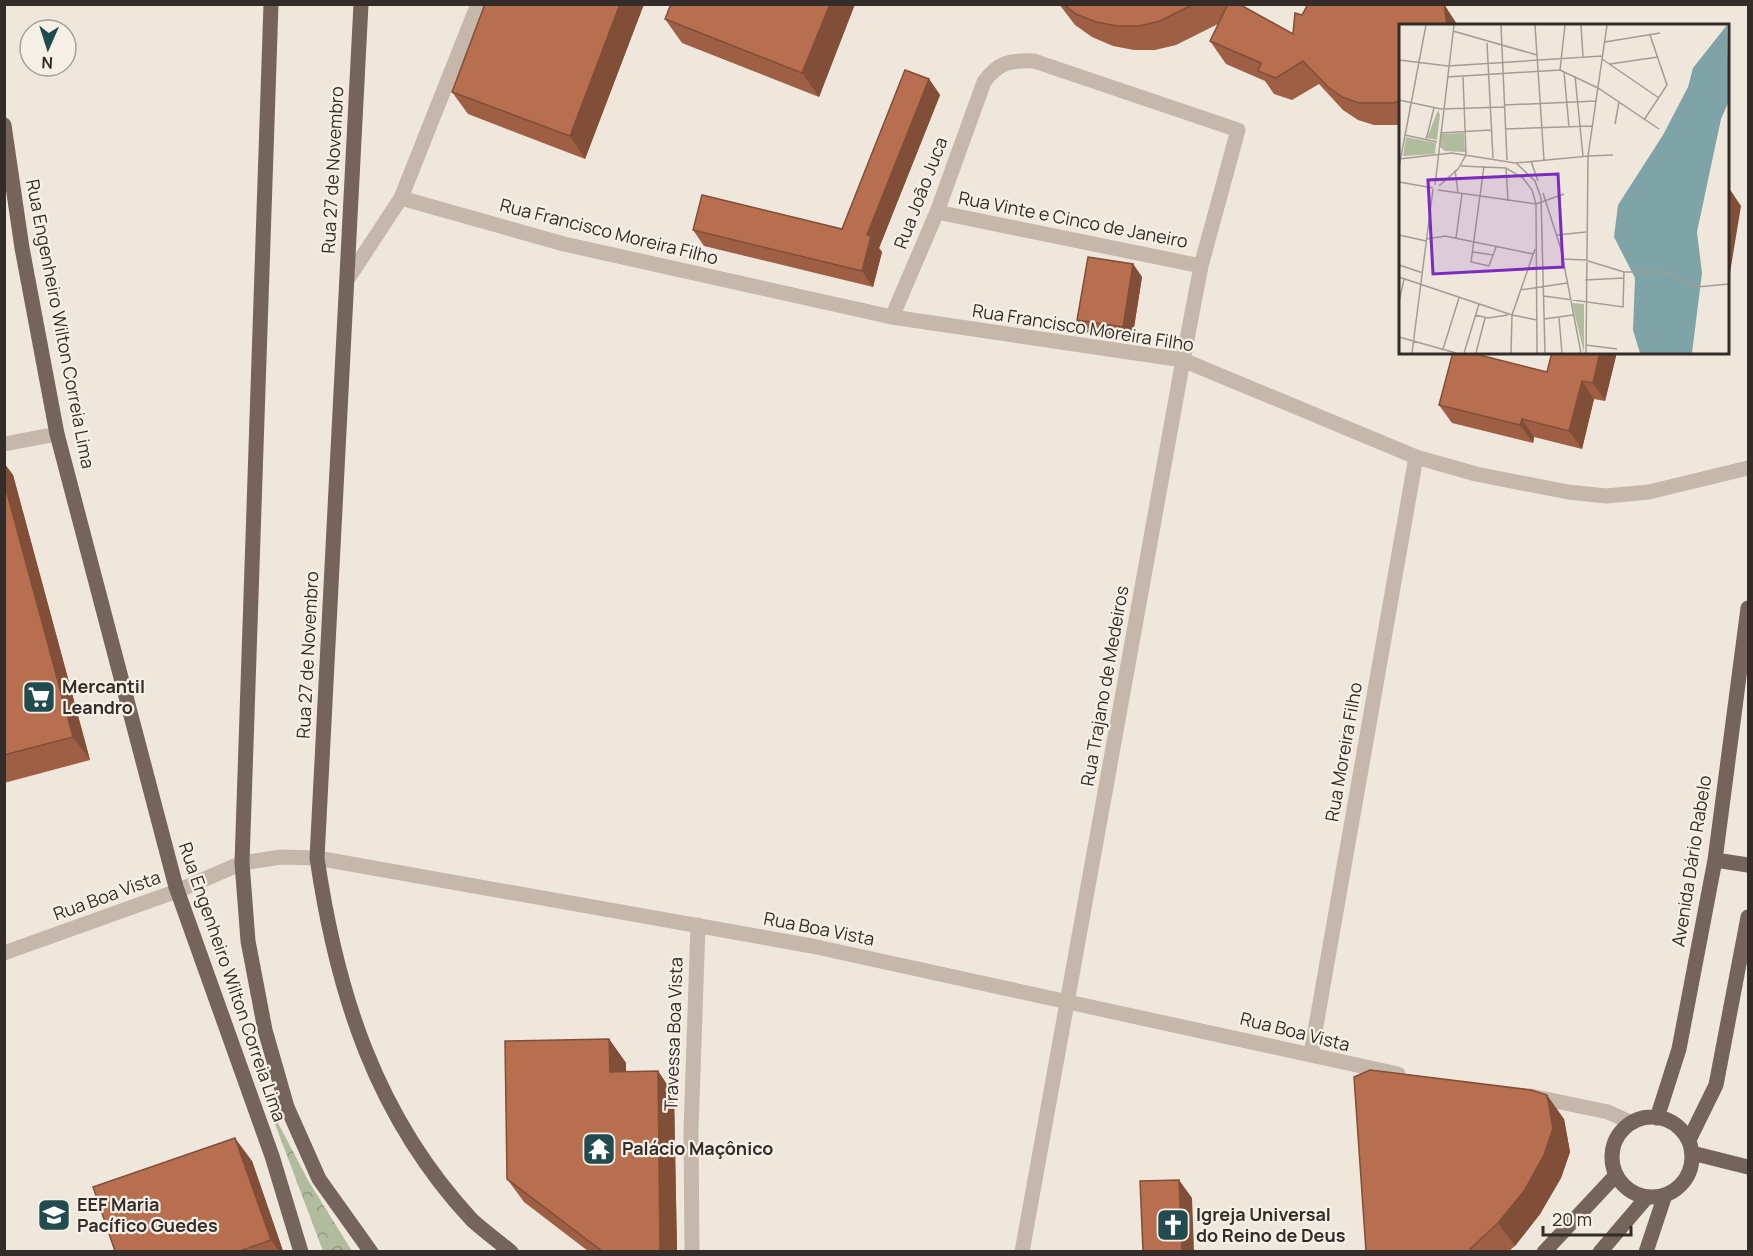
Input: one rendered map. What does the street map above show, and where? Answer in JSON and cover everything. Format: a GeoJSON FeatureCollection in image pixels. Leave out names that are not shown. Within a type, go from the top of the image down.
{"type":"FeatureCollection","features":[{"type":"Feature","properties":{"kind":"main road"},"geometry":{"type":"LineString","coordinates":[[271,4],[242,863],[248,941],[266,1030],[286,1107],[319,1179],[371,1251]]}},
{"type":"Feature","properties":{"kind":"main road","name":"Rua 27 de Novembro"},"geometry":{"type":"LineString","coordinates":[[361,4],[317,858],[325,910],[342,983],[368,1060],[391,1110],[429,1167],[473,1221],[511,1251]]}},
{"type":"Feature","properties":{"kind":"main road","name":"Rua Engenheiro Wilton Correia Lima"},"geometry":{"type":"LineString","coordinates":[[4,125],[22,248],[57,434],[177,891],[272,1156],[301,1251]]}},
{"type":"Feature","properties":{"kind":"main road","name":"Avenida Dário Rabelo"},"geometry":{"type":"LineString","coordinates":[[1657,1118],[1678,1049],[1714,860],[1749,608]]}},
{"type":"Feature","properties":{"kind":"main road"},"geometry":{"type":"LineString","coordinates":[[1714,860],[1749,865]]}},
{"type":"Feature","properties":{"kind":"main road"},"geometry":{"type":"LineString","coordinates":[[1749,917],[1716,1085],[1690,1147],[1690,1171],[1680,1186],[1665,1195],[1647,1197],[1630,1191],[1615,1176],[1611,1162],[1614,1144],[1623,1129],[1632,1123],[1657,1118],[1674,1124],[1690,1147],[1749,1167]]}},
{"type":"Feature","properties":{"kind":"main road"},"geometry":{"type":"LineString","coordinates":[[1544,1251],[1615,1176]]}},
{"type":"Feature","properties":{"kind":"main road"},"geometry":{"type":"LineString","coordinates":[[1647,1251],[1665,1195]]}},
{"type":"Feature","properties":{"kind":"main road"},"geometry":{"type":"LineString","coordinates":[[1600,1251],[1647,1197]]}},
{"type":"Feature","properties":{"kind":"street"},"geometry":{"type":"LineString","coordinates":[[347,280],[401,198],[478,4]]}},
{"type":"Feature","properties":{"kind":"street","name":"Rua Trajano de Medeiros"},"geometry":{"type":"LineString","coordinates":[[984,82],[994,68],[1012,60],[1034,61],[1238,130],[1201,266],[1022,1251]]}},
{"type":"Feature","properties":{"kind":"street","name":"Rua João Juca"},"geometry":{"type":"LineString","coordinates":[[892,317],[937,212],[984,82]]}},
{"type":"Feature","properties":{"kind":"street","name":"Rua Francisco Moreira Filho"},"geometry":{"type":"LineString","coordinates":[[401,198],[564,244],[892,317],[1183,360],[1416,457],[1476,474],[1568,492],[1606,496],[1649,492],[1749,468]]}},
{"type":"Feature","properties":{"kind":"street","name":"Rua Vinte e Cinco de Janeiro"},"geometry":{"type":"LineString","coordinates":[[937,212],[1201,266]]}},
{"type":"Feature","properties":{"kind":"street"},"geometry":{"type":"LineString","coordinates":[[4,444],[57,434]]}},
{"type":"Feature","properties":{"kind":"street","name":"Rua Moreira Filho"},"geometry":{"type":"LineString","coordinates":[[1311,1054],[1416,457]]}},
{"type":"Feature","properties":{"kind":"street","name":"Rua Boa Vista"},"geometry":{"type":"LineString","coordinates":[[4,953],[177,891],[242,863],[280,856],[317,858],[698,925],[1069,1000],[1311,1054],[1357,1073],[1413,1076]]}},
{"type":"Feature","properties":{"kind":"street","name":"Travessa Boa Vista"},"geometry":{"type":"LineString","coordinates":[[692,1251],[691,1131],[698,925]]}},
{"type":"Feature","properties":{"kind":"street"},"geometry":{"type":"LineString","coordinates":[[1516,1094],[1582,1105],[1608,1112],[1632,1123]]}},
{"type":"Feature","properties":{"kind":"green space"},"geometry":{"type":"Polygon","coordinates":[[[266,1100],[309,1182],[352,1251],[323,1251],[266,1100]]]}},
{"type":"Feature","properties":{"kind":"building"},"geometry":{"type":"Polygon","coordinates":[[[485,4],[620,4],[570,136],[452,92],[485,4]]]}},
{"type":"Feature","properties":{"kind":"building"},"geometry":{"type":"Polygon","coordinates":[[[671,4],[830,4],[802,73],[665,19],[671,4]]]}},
{"type":"Feature","properties":{"kind":"building"},"geometry":{"type":"Polygon","coordinates":[[[1063,4],[1194,4],[1160,21],[1139,26],[1117,26],[1096,22],[1076,14],[1063,4]]]}},
{"type":"Feature","properties":{"kind":"building"},"geometry":{"type":"Polygon","coordinates":[[[1228,4],[1239,4],[1293,34],[1295,13],[1302,15],[1308,4],[1444,4],[1447,24],[1399,24],[1399,101],[1394,103],[1359,103],[1342,97],[1328,87],[1303,61],[1276,78],[1258,71],[1261,63],[1210,41],[1228,4]]]}},
{"type":"Feature","properties":{"kind":"building"},"geometry":{"type":"Polygon","coordinates":[[[905,70],[929,79],[867,235],[871,236],[862,271],[693,230],[702,195],[842,229],[905,70]]]}},
{"type":"Feature","properties":{"kind":"building"},"geometry":{"type":"Polygon","coordinates":[[[1088,257],[1133,264],[1123,327],[1077,320],[1088,257]]]}},
{"type":"Feature","properties":{"kind":"building"},"geometry":{"type":"Polygon","coordinates":[[[1452,354],[1476,354],[1547,372],[1552,354],[1600,354],[1593,383],[1582,381],[1569,431],[1522,419],[1520,425],[1439,405],[1452,354]]]}},
{"type":"Feature","properties":{"kind":"building","name":"Mercantil Leandro"},"geometry":{"type":"Polygon","coordinates":[[[4,482],[73,737],[4,755],[4,482]]]}},
{"type":"Feature","properties":{"kind":"building","name":"Palácio Maçônico"},"geometry":{"type":"Polygon","coordinates":[[[609,1039],[610,1072],[658,1071],[660,1251],[602,1251],[507,1179],[505,1041],[609,1039]]]}},
{"type":"Feature","properties":{"kind":"building"},"geometry":{"type":"Polygon","coordinates":[[[1370,1070],[1531,1090],[1547,1095],[1553,1128],[1544,1155],[1524,1191],[1498,1223],[1468,1251],[1366,1251],[1354,1077],[1370,1070]]]}},
{"type":"Feature","properties":{"kind":"building"},"geometry":{"type":"Polygon","coordinates":[[[235,1138],[271,1240],[240,1251],[115,1251],[93,1187],[235,1138]]]}},
{"type":"Feature","properties":{"kind":"building"},"geometry":{"type":"Polygon","coordinates":[[[1179,1180],[1182,1251],[1143,1251],[1140,1181],[1179,1180]]]}},
{"type":"Feature","properties":{"kind":"place","name":"Mercantil Leandro"},"geometry":{"type":"Point","coordinates":[39,697]}},
{"type":"Feature","properties":{"kind":"place","name":"Palácio Maçônico"},"geometry":{"type":"Point","coordinates":[599,1149]}},
{"type":"Feature","properties":{"kind":"place","name":"EEF Maria Pacífico Guedes"},"geometry":{"type":"Point","coordinates":[54,1215]}},
{"type":"Feature","properties":{"kind":"place","name":"Igreja Universal do Reino de Deus"},"geometry":{"type":"Point","coordinates":[1173,1225]}}]}
